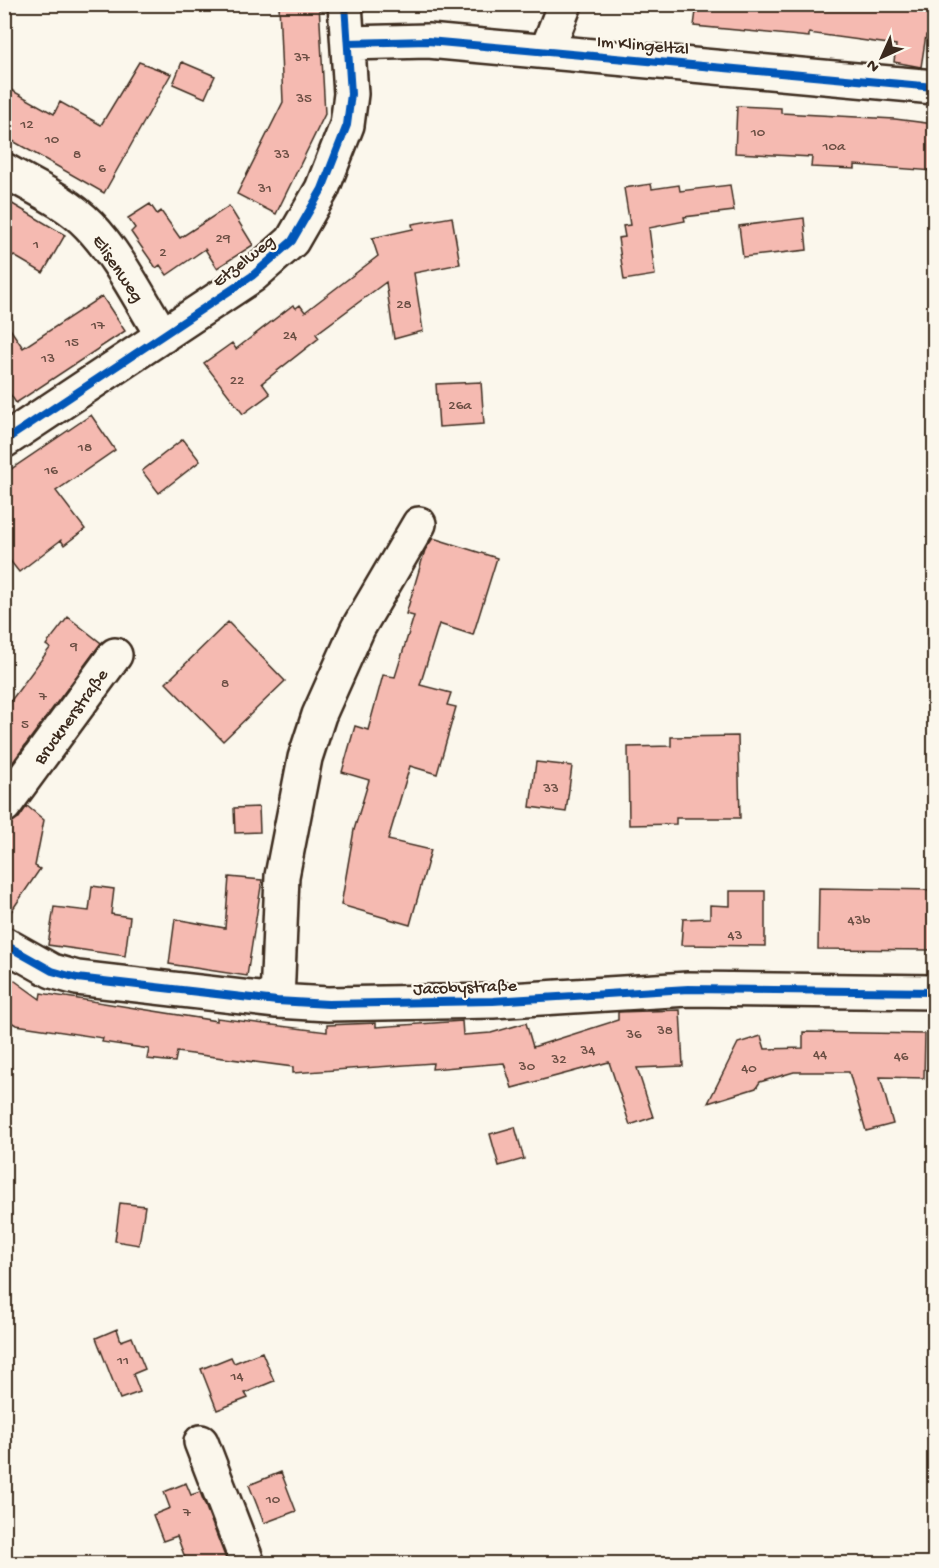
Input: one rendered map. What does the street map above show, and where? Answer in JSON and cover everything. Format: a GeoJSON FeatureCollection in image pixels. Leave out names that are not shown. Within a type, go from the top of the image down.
{"type":"FeatureCollection","features":[{"type":"Feature","properties":{"kind":"street","name":"Etzelweg"},"geometry":{"type":"LineString","coordinates":[[4,441],[260,270],[291,241],[307,217],[326,180],[347,125],[351,94],[345,4]]}},
{"type":"Feature","properties":{"kind":"street"},"geometry":{"type":"LineString","coordinates":[[547,50],[565,4]]}},
{"type":"Feature","properties":{"kind":"street","name":"Im Klingeltal"},"geometry":{"type":"LineString","coordinates":[[348,43],[428,41],[547,50],[934,87]]}},
{"type":"Feature","properties":{"kind":"street","name":"Elisenweg"},"geometry":{"type":"LineString","coordinates":[[4,170],[69,208],[88,224],[101,239],[163,336]]}},
{"type":"Feature","properties":{"kind":"street"},"geometry":{"type":"LineString","coordinates":[[277,1001],[282,876],[305,758],[319,715],[358,628],[419,524]]}},
{"type":"Feature","properties":{"kind":"street","name":"Brucknerstraße"},"geometry":{"type":"LineString","coordinates":[[4,806],[115,655]]}},
{"type":"Feature","properties":{"kind":"street","name":"Jacobystraße"},"geometry":{"type":"LineString","coordinates":[[4,944],[52,971],[77,978],[277,1001],[328,1004],[493,1001],[688,989],[934,992]]}},
{"type":"Feature","properties":{"kind":"street"},"geometry":{"type":"LineString","coordinates":[[201,1442],[248,1563]]}},
{"type":"Feature","properties":{"kind":"building"},"geometry":{"type":"Polygon","coordinates":[[[279,4],[319,4],[325,114],[276,214],[237,194],[283,102],[279,4]]]}},
{"type":"Feature","properties":{"kind":"building"},"geometry":{"type":"Polygon","coordinates":[[[697,4],[934,4],[934,36],[926,35],[921,67],[894,62],[896,45],[809,33],[809,37],[694,26],[697,4]]]}},
{"type":"Feature","properties":{"kind":"building"},"geometry":{"type":"Polygon","coordinates":[[[139,62],[171,74],[104,193],[4,136],[4,86],[54,114],[60,102],[101,125],[139,62]]]}},
{"type":"Feature","properties":{"kind":"building"},"geometry":{"type":"Polygon","coordinates":[[[182,62],[215,76],[205,98],[173,84],[182,62]]]}},
{"type":"Feature","properties":{"kind":"building"},"geometry":{"type":"Polygon","coordinates":[[[737,106],[781,108],[781,113],[895,119],[934,124],[934,171],[855,165],[855,169],[811,167],[812,157],[735,153],[737,106]]]}},
{"type":"Feature","properties":{"kind":"building"},"geometry":{"type":"Polygon","coordinates":[[[651,184],[652,189],[679,185],[680,191],[730,185],[734,211],[684,217],[685,221],[649,228],[655,275],[624,280],[618,238],[625,237],[623,226],[630,225],[624,188],[651,184]]]}},
{"type":"Feature","properties":{"kind":"building"},"geometry":{"type":"Polygon","coordinates":[[[4,199],[65,235],[43,273],[4,250],[4,199]]]}},
{"type":"Feature","properties":{"kind":"building"},"geometry":{"type":"Polygon","coordinates":[[[150,204],[157,214],[161,211],[180,238],[229,206],[253,245],[217,268],[205,249],[167,275],[160,265],[156,268],[131,232],[135,228],[128,218],[150,204]]]}},
{"type":"Feature","properties":{"kind":"building"},"geometry":{"type":"Polygon","coordinates":[[[452,217],[460,264],[414,273],[423,331],[394,339],[386,282],[316,334],[319,338],[262,383],[270,394],[243,414],[204,363],[232,343],[236,349],[293,305],[296,308],[300,305],[305,312],[378,256],[372,238],[413,229],[412,224],[452,217]]]}},
{"type":"Feature","properties":{"kind":"building"},"geometry":{"type":"Polygon","coordinates":[[[804,218],[807,250],[743,257],[739,226],[804,218]]]}},
{"type":"Feature","properties":{"kind":"building"},"geometry":{"type":"Polygon","coordinates":[[[102,296],[125,331],[16,403],[4,385],[4,320],[23,348],[102,296]]]}},
{"type":"Feature","properties":{"kind":"building"},"geometry":{"type":"Polygon","coordinates":[[[481,382],[484,424],[439,427],[436,384],[481,382]]]}},
{"type":"Feature","properties":{"kind":"building"},"geometry":{"type":"Polygon","coordinates":[[[91,415],[115,450],[56,491],[85,529],[64,545],[61,540],[19,572],[4,553],[4,474],[91,415]]]}},
{"type":"Feature","properties":{"kind":"building"},"geometry":{"type":"Polygon","coordinates":[[[183,439],[200,461],[159,493],[142,471],[183,439]]]}},
{"type":"Feature","properties":{"kind":"building"},"geometry":{"type":"Polygon","coordinates":[[[433,538],[497,558],[473,635],[439,624],[420,685],[451,693],[447,705],[456,707],[437,774],[410,766],[388,840],[431,850],[410,925],[341,905],[354,830],[369,780],[342,772],[355,726],[368,730],[383,675],[395,677],[414,616],[406,614],[425,550],[433,538]]]}},
{"type":"Feature","properties":{"kind":"building"},"geometry":{"type":"Polygon","coordinates":[[[68,617],[101,643],[4,774],[4,710],[50,648],[46,645],[68,617]]]}},
{"type":"Feature","properties":{"kind":"building"},"geometry":{"type":"Polygon","coordinates":[[[228,622],[285,681],[223,741],[166,683],[228,622]]]}},
{"type":"Feature","properties":{"kind":"building"},"geometry":{"type":"Polygon","coordinates":[[[738,736],[740,818],[676,818],[676,824],[629,825],[628,747],[671,746],[671,737],[738,736]]]}},
{"type":"Feature","properties":{"kind":"building"},"geometry":{"type":"Polygon","coordinates":[[[536,762],[572,766],[566,812],[530,807],[536,762]]]}},
{"type":"Feature","properties":{"kind":"building"},"geometry":{"type":"Polygon","coordinates":[[[27,806],[44,820],[35,866],[40,869],[4,922],[4,824],[19,818],[27,806]]]}},
{"type":"Feature","properties":{"kind":"building"},"geometry":{"type":"Polygon","coordinates":[[[259,807],[260,832],[235,833],[234,808],[259,807]]]}},
{"type":"Feature","properties":{"kind":"building"},"geometry":{"type":"Polygon","coordinates":[[[229,877],[262,880],[247,976],[169,964],[175,919],[225,928],[229,877]]]}},
{"type":"Feature","properties":{"kind":"building"},"geometry":{"type":"Polygon","coordinates":[[[92,886],[114,889],[111,914],[130,917],[125,956],[48,945],[54,907],[89,911],[92,886]]]}},
{"type":"Feature","properties":{"kind":"building"},"geometry":{"type":"Polygon","coordinates":[[[819,888],[934,890],[934,950],[818,949],[819,888]]]}},
{"type":"Feature","properties":{"kind":"building"},"geometry":{"type":"Polygon","coordinates":[[[730,891],[765,891],[765,946],[681,945],[683,919],[710,918],[710,905],[730,906],[730,891]]]}},
{"type":"Feature","properties":{"kind":"building"},"geometry":{"type":"Polygon","coordinates":[[[4,973],[40,999],[41,993],[217,1021],[217,1018],[327,1032],[327,1025],[376,1023],[376,1027],[462,1021],[463,1035],[491,1033],[526,1023],[533,1047],[618,1020],[618,1012],[680,1010],[683,1066],[637,1068],[653,1117],[630,1125],[609,1062],[512,1088],[504,1063],[432,1069],[433,1063],[293,1073],[293,1067],[177,1052],[175,1062],[147,1059],[149,1049],[102,1042],[103,1038],[16,1025],[4,1018],[4,973]]]}},
{"type":"Feature","properties":{"kind":"building"},"geometry":{"type":"Polygon","coordinates":[[[803,1032],[925,1034],[924,1078],[880,1077],[893,1124],[866,1131],[849,1072],[794,1072],[760,1082],[756,1088],[708,1103],[738,1043],[761,1036],[765,1049],[803,1048],[803,1032]]]}},
{"type":"Feature","properties":{"kind":"building"},"geometry":{"type":"Polygon","coordinates":[[[515,1127],[524,1159],[499,1166],[490,1134],[515,1127]]]}},
{"type":"Feature","properties":{"kind":"building"},"geometry":{"type":"Polygon","coordinates":[[[120,1203],[145,1206],[139,1245],[115,1241],[120,1203]]]}},
{"type":"Feature","properties":{"kind":"building"},"geometry":{"type":"Polygon","coordinates":[[[117,1329],[121,1341],[132,1337],[145,1369],[133,1374],[140,1392],[120,1399],[96,1338],[117,1329]]]}},
{"type":"Feature","properties":{"kind":"building"},"geometry":{"type":"Polygon","coordinates":[[[262,1352],[274,1381],[245,1393],[248,1398],[217,1410],[201,1369],[231,1357],[234,1363],[262,1352]]]}},
{"type":"Feature","properties":{"kind":"building"},"geometry":{"type":"Polygon","coordinates":[[[281,1472],[296,1511],[264,1523],[249,1485],[281,1472]]]}},
{"type":"Feature","properties":{"kind":"building"},"geometry":{"type":"Polygon","coordinates":[[[186,1483],[191,1495],[200,1492],[226,1559],[215,1563],[187,1563],[177,1536],[163,1541],[153,1515],[170,1508],[164,1492],[186,1483]]]}},
{"type":"Feature","properties":{"kind":"cycle path"},"geometry":{"type":"LineString","coordinates":[[4,441],[252,276],[292,241],[322,189],[347,125],[351,94],[345,4]]}},
{"type":"Feature","properties":{"kind":"cycle path"},"geometry":{"type":"LineString","coordinates":[[348,43],[428,41],[934,87]]}},
{"type":"Feature","properties":{"kind":"cycle path"},"geometry":{"type":"LineString","coordinates":[[4,944],[52,971],[77,978],[277,1001],[328,1004],[493,1001],[688,989],[934,992]]}}]}
